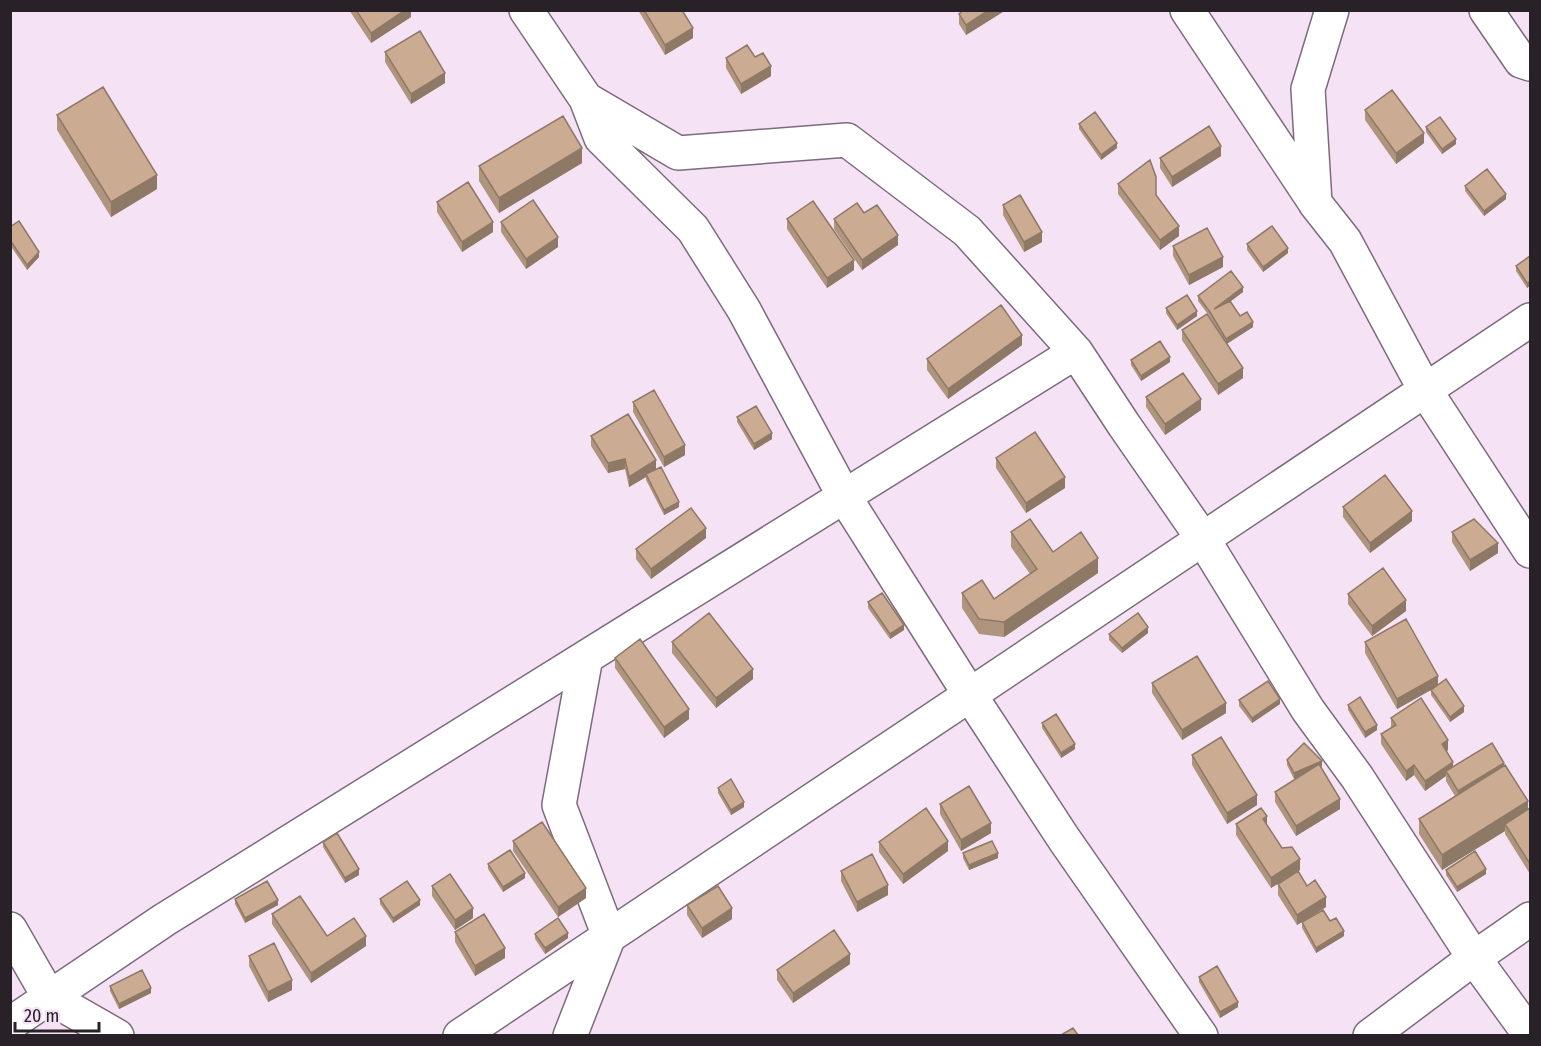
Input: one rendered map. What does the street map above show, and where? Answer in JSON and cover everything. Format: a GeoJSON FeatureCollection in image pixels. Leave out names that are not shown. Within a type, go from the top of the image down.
{"type":"FeatureCollection","features":[{"type":"Feature","properties":{"kind":"street"},"geometry":{"type":"LineString","coordinates":[[526,10],[586,99],[601,138],[693,229],[744,310],[844,496],[970,695],[1065,839],[1201,1035]]}},
{"type":"Feature","properties":{"kind":"street"},"geometry":{"type":"LineString","coordinates":[[1187,10],[1315,203],[1345,241],[1425,390],[1530,551]]}},
{"type":"Feature","properties":{"kind":"street"},"geometry":{"type":"LineString","coordinates":[[1315,203],[1308,89],[1332,10]]}},
{"type":"Feature","properties":{"kind":"street"},"geometry":{"type":"LineString","coordinates":[[1486,10],[1527,66]]}},
{"type":"Feature","properties":{"kind":"street"},"geometry":{"type":"LineString","coordinates":[[586,99],[678,153],[847,140],[967,231],[1076,352],[1203,539],[1308,710],[1357,777],[1474,958],[1530,1035]]}},
{"type":"Feature","properties":{"kind":"street"},"geometry":{"type":"LineString","coordinates":[[460,1035],[1530,320]]}},
{"type":"Feature","properties":{"kind":"street"},"geometry":{"type":"LineString","coordinates":[[10,1023],[164,920],[1076,352]]}},
{"type":"Feature","properties":{"kind":"street"},"geometry":{"type":"LineString","coordinates":[[570,1035],[609,936],[559,805],[586,657]]}},
{"type":"Feature","properties":{"kind":"street"},"geometry":{"type":"LineString","coordinates":[[1370,1035],[1530,919]]}},
{"type":"Feature","properties":{"kind":"street"},"geometry":{"type":"LineString","coordinates":[[10,929],[49,998],[117,1035]]}},
{"type":"Feature","properties":{"kind":"building"},"geometry":{"type":"Polygon","coordinates":[[[356,10],[405,10],[371,33],[356,10]]]}},
{"type":"Feature","properties":{"kind":"building"},"geometry":{"type":"Polygon","coordinates":[[[644,10],[682,10],[693,28],[665,45],[644,10]]]}},
{"type":"Feature","properties":{"kind":"building"},"geometry":{"type":"Polygon","coordinates":[[[964,10],[989,10],[966,25],[959,14],[964,10]]]}},
{"type":"Feature","properties":{"kind":"building"},"geometry":{"type":"Polygon","coordinates":[[[420,31],[445,73],[411,94],[385,52],[420,31]]]}},
{"type":"Feature","properties":{"kind":"building"},"geometry":{"type":"Polygon","coordinates":[[[747,45],[755,57],[763,53],[771,66],[741,84],[726,58],[747,45]]]}},
{"type":"Feature","properties":{"kind":"building"},"geometry":{"type":"Polygon","coordinates":[[[103,87],[157,175],[111,202],[57,115],[103,87]]]}},
{"type":"Feature","properties":{"kind":"building"},"geometry":{"type":"Polygon","coordinates":[[[1392,90],[1424,133],[1396,153],[1365,110],[1392,90]]]}},
{"type":"Feature","properties":{"kind":"building"},"geometry":{"type":"Polygon","coordinates":[[[1095,112],[1117,143],[1101,155],[1079,124],[1095,112]]]}},
{"type":"Feature","properties":{"kind":"building"},"geometry":{"type":"Polygon","coordinates":[[[563,116],[582,148],[499,198],[479,166],[563,116]]]}},
{"type":"Feature","properties":{"kind":"building"},"geometry":{"type":"Polygon","coordinates":[[[1440,117],[1456,139],[1442,149],[1426,127],[1440,117]]]}},
{"type":"Feature","properties":{"kind":"building"},"geometry":{"type":"Polygon","coordinates":[[[1209,126],[1221,146],[1172,177],[1160,158],[1209,126]]]}},
{"type":"Feature","properties":{"kind":"building"},"geometry":{"type":"Polygon","coordinates":[[[1150,160],[1156,177],[1156,195],[1179,226],[1160,240],[1118,184],[1150,160]]]}},
{"type":"Feature","properties":{"kind":"building"},"geometry":{"type":"Polygon","coordinates":[[[1487,169],[1506,194],[1484,211],[1465,186],[1487,169]]]}},
{"type":"Feature","properties":{"kind":"building"},"geometry":{"type":"Polygon","coordinates":[[[468,182],[493,222],[462,242],[437,202],[468,182]]]}},
{"type":"Feature","properties":{"kind":"building"},"geometry":{"type":"Polygon","coordinates":[[[1020,195],[1042,232],[1024,242],[1003,205],[1020,195]]]}},
{"type":"Feature","properties":{"kind":"building"},"geometry":{"type":"Polygon","coordinates":[[[533,200],[558,237],[526,259],[501,222],[533,200]]]}},
{"type":"Feature","properties":{"kind":"building"},"geometry":{"type":"Polygon","coordinates":[[[813,201],[854,260],[827,278],[787,219],[813,201]]]}},
{"type":"Feature","properties":{"kind":"building"},"geometry":{"type":"Polygon","coordinates":[[[857,203],[864,213],[877,205],[898,235],[862,260],[834,219],[857,203]]]}},
{"type":"Feature","properties":{"kind":"building"},"geometry":{"type":"Polygon","coordinates":[[[19,221],[39,252],[27,265],[10,240],[10,227],[19,221]]]}},
{"type":"Feature","properties":{"kind":"building"},"geometry":{"type":"Polygon","coordinates":[[[1272,226],[1288,248],[1263,267],[1247,244],[1272,226]]]}},
{"type":"Feature","properties":{"kind":"building"},"geometry":{"type":"Polygon","coordinates":[[[1207,228],[1223,257],[1189,275],[1173,246],[1207,228]]]}},
{"type":"Feature","properties":{"kind":"building"},"geometry":{"type":"Polygon","coordinates":[[[1530,256],[1530,281],[1527,283],[1516,266],[1530,256]]]}},
{"type":"Feature","properties":{"kind":"building"},"geometry":{"type":"Polygon","coordinates":[[[1231,271],[1243,287],[1214,309],[1230,301],[1240,316],[1247,312],[1253,322],[1226,339],[1198,296],[1231,271]]]}},
{"type":"Feature","properties":{"kind":"building"},"geometry":{"type":"Polygon","coordinates":[[[1187,295],[1197,311],[1177,325],[1166,308],[1187,295]]]}},
{"type":"Feature","properties":{"kind":"building"},"geometry":{"type":"Polygon","coordinates":[[[1001,305],[1022,335],[948,389],[927,359],[1001,305]]]}},
{"type":"Feature","properties":{"kind":"building"},"geometry":{"type":"Polygon","coordinates":[[[1207,314],[1243,368],[1218,384],[1182,330],[1207,314]]]}},
{"type":"Feature","properties":{"kind":"building"},"geometry":{"type":"Polygon","coordinates":[[[1160,341],[1170,357],[1141,376],[1131,360],[1160,341]]]}},
{"type":"Feature","properties":{"kind":"building"},"geometry":{"type":"Polygon","coordinates":[[[1183,373],[1201,399],[1165,424],[1146,397],[1183,373]]]}},
{"type":"Feature","properties":{"kind":"building"},"geometry":{"type":"Polygon","coordinates":[[[654,390],[685,445],[664,457],[633,402],[654,390]]]}},
{"type":"Feature","properties":{"kind":"building"},"geometry":{"type":"Polygon","coordinates":[[[756,406],[772,433],[754,444],[737,417],[756,406]]]}},
{"type":"Feature","properties":{"kind":"building"},"geometry":{"type":"Polygon","coordinates":[[[628,414],[656,460],[629,477],[625,459],[608,463],[591,436],[628,414]]]}},
{"type":"Feature","properties":{"kind":"building"},"geometry":{"type":"Polygon","coordinates":[[[1035,432],[1065,477],[1026,503],[996,458],[1035,432]]]}},
{"type":"Feature","properties":{"kind":"building"},"geometry":{"type":"Polygon","coordinates":[[[661,467],[679,502],[664,510],[646,474],[661,467]]]}},
{"type":"Feature","properties":{"kind":"building"},"geometry":{"type":"Polygon","coordinates":[[[1385,475],[1412,511],[1370,543],[1343,507],[1385,475]]]}},
{"type":"Feature","properties":{"kind":"building"},"geometry":{"type":"Polygon","coordinates":[[[691,508],[706,528],[651,569],[636,549],[691,508]]]}},
{"type":"Feature","properties":{"kind":"building"},"geometry":{"type":"Polygon","coordinates":[[[1030,519],[1053,552],[1081,532],[1098,558],[1004,622],[979,619],[962,593],[982,580],[994,599],[1037,569],[1011,532],[1030,519]]]}},
{"type":"Feature","properties":{"kind":"building"},"geometry":{"type":"Polygon","coordinates":[[[1474,519],[1498,543],[1470,560],[1452,532],[1474,519]]]}},
{"type":"Feature","properties":{"kind":"building"},"geometry":{"type":"Polygon","coordinates":[[[1383,568],[1406,600],[1372,626],[1348,594],[1383,568]]]}},
{"type":"Feature","properties":{"kind":"building"},"geometry":{"type":"Polygon","coordinates":[[[882,593],[904,625],[890,634],[868,602],[882,593]]]}},
{"type":"Feature","properties":{"kind":"building"},"geometry":{"type":"Polygon","coordinates":[[[709,613],[753,669],[716,698],[672,642],[709,613]]]}},
{"type":"Feature","properties":{"kind":"building"},"geometry":{"type":"Polygon","coordinates":[[[1138,613],[1148,627],[1122,648],[1109,634],[1138,613]]]}},
{"type":"Feature","properties":{"kind":"building"},"geometry":{"type":"Polygon","coordinates":[[[1406,619],[1438,676],[1397,699],[1365,642],[1406,619]]]}},
{"type":"Feature","properties":{"kind":"building"},"geometry":{"type":"Polygon","coordinates":[[[640,639],[689,709],[664,727],[615,658],[640,639]]]}},
{"type":"Feature","properties":{"kind":"building"},"geometry":{"type":"Polygon","coordinates":[[[1197,656],[1226,703],[1182,730],[1152,683],[1197,656]]]}},
{"type":"Feature","properties":{"kind":"building"},"geometry":{"type":"Polygon","coordinates":[[[1446,679],[1464,706],[1450,717],[1431,690],[1446,679]]]}},
{"type":"Feature","properties":{"kind":"building"},"geometry":{"type":"Polygon","coordinates":[[[1268,681],[1280,699],[1252,718],[1239,700],[1268,681]]]}},
{"type":"Feature","properties":{"kind":"building"},"geometry":{"type":"Polygon","coordinates":[[[1360,697],[1377,725],[1365,732],[1348,705],[1360,697]]]}},
{"type":"Feature","properties":{"kind":"building"},"geometry":{"type":"Polygon","coordinates":[[[1421,698],[1448,740],[1442,744],[1453,762],[1425,781],[1414,765],[1406,771],[1381,734],[1396,725],[1391,718],[1421,698]]]}},
{"type":"Feature","properties":{"kind":"building"},"geometry":{"type":"Polygon","coordinates":[[[1056,714],[1075,744],[1061,753],[1042,723],[1056,714]]]}},
{"type":"Feature","properties":{"kind":"building"},"geometry":{"type":"Polygon","coordinates":[[[1221,737],[1257,795],[1227,813],[1192,755],[1221,737]]]}},
{"type":"Feature","properties":{"kind":"building"},"geometry":{"type":"Polygon","coordinates":[[[1304,743],[1322,761],[1294,773],[1287,760],[1304,743]]]}},
{"type":"Feature","properties":{"kind":"building"},"geometry":{"type":"Polygon","coordinates":[[[1492,743],[1504,763],[1458,791],[1446,771],[1492,743]]]}},
{"type":"Feature","properties":{"kind":"building"},"geometry":{"type":"Polygon","coordinates":[[[1319,764],[1340,799],[1296,826],[1275,792],[1319,764]]]}},
{"type":"Feature","properties":{"kind":"building"},"geometry":{"type":"Polygon","coordinates":[[[1505,765],[1528,801],[1442,855],[1419,819],[1505,765]]]}},
{"type":"Feature","properties":{"kind":"building"},"geometry":{"type":"Polygon","coordinates":[[[731,779],[744,802],[731,810],[718,788],[731,779]]]}},
{"type":"Feature","properties":{"kind":"building"},"geometry":{"type":"Polygon","coordinates":[[[969,786],[991,823],[961,840],[940,804],[969,786]]]}},
{"type":"Feature","properties":{"kind":"building"},"geometry":{"type":"Polygon","coordinates":[[[926,808],[948,841],[903,874],[879,842],[926,808]]]}},
{"type":"Feature","properties":{"kind":"building"},"geometry":{"type":"Polygon","coordinates":[[[1261,808],[1267,816],[1263,819],[1282,848],[1292,847],[1300,859],[1271,878],[1236,824],[1261,808]]]}},
{"type":"Feature","properties":{"kind":"building"},"geometry":{"type":"Polygon","coordinates":[[[1530,808],[1530,864],[1505,824],[1530,808]]]}},
{"type":"Feature","properties":{"kind":"building"},"geometry":{"type":"Polygon","coordinates":[[[542,822],[586,888],[558,907],[513,841],[542,822]]]}},
{"type":"Feature","properties":{"kind":"building"},"geometry":{"type":"Polygon","coordinates":[[[337,833],[359,869],[345,878],[323,842],[337,833]]]}},
{"type":"Feature","properties":{"kind":"building"},"geometry":{"type":"Polygon","coordinates":[[[992,841],[998,853],[969,865],[963,853],[992,841]]]}},
{"type":"Feature","properties":{"kind":"building"},"geometry":{"type":"Polygon","coordinates":[[[510,850],[525,873],[503,887],[488,864],[510,850]]]}},
{"type":"Feature","properties":{"kind":"building"},"geometry":{"type":"Polygon","coordinates":[[[1475,851],[1486,869],[1457,887],[1446,870],[1475,851]]]}},
{"type":"Feature","properties":{"kind":"building"},"geometry":{"type":"Polygon","coordinates":[[[872,854],[888,885],[857,902],[841,871],[872,854]]]}},
{"type":"Feature","properties":{"kind":"building"},"geometry":{"type":"Polygon","coordinates":[[[1298,871],[1307,886],[1315,880],[1326,897],[1297,915],[1278,884],[1298,871]]]}},
{"type":"Feature","properties":{"kind":"building"},"geometry":{"type":"Polygon","coordinates":[[[450,874],[473,908],[455,920],[432,886],[450,874]]]}},
{"type":"Feature","properties":{"kind":"building"},"geometry":{"type":"Polygon","coordinates":[[[267,881],[278,900],[245,918],[235,899],[267,881]]]}},
{"type":"Feature","properties":{"kind":"building"},"geometry":{"type":"Polygon","coordinates":[[[407,881],[420,900],[393,918],[380,899],[407,881]]]}},
{"type":"Feature","properties":{"kind":"building"},"geometry":{"type":"Polygon","coordinates":[[[718,886],[732,908],[702,928],[687,905],[718,886]]]}},
{"type":"Feature","properties":{"kind":"building"},"geometry":{"type":"Polygon","coordinates":[[[300,896],[327,936],[354,918],[366,936],[311,973],[272,914],[300,896]]]}},
{"type":"Feature","properties":{"kind":"building"},"geometry":{"type":"Polygon","coordinates":[[[1323,910],[1330,921],[1336,918],[1344,931],[1316,948],[1302,922],[1323,910]]]}},
{"type":"Feature","properties":{"kind":"building"},"geometry":{"type":"Polygon","coordinates":[[[484,914],[505,948],[475,966],[455,932],[484,914]]]}},
{"type":"Feature","properties":{"kind":"building"},"geometry":{"type":"Polygon","coordinates":[[[558,918],[568,933],[545,948],[535,934],[558,918]]]}},
{"type":"Feature","properties":{"kind":"building"},"geometry":{"type":"Polygon","coordinates":[[[834,930],[850,954],[793,993],[777,970],[834,930]]]}},
{"type":"Feature","properties":{"kind":"building"},"geometry":{"type":"Polygon","coordinates":[[[274,943],[292,980],[268,992],[249,956],[274,943]]]}},
{"type":"Feature","properties":{"kind":"building"},"geometry":{"type":"Polygon","coordinates":[[[1217,966],[1238,1002],[1220,1012],[1199,977],[1217,966]]]}},
{"type":"Feature","properties":{"kind":"building"},"geometry":{"type":"Polygon","coordinates":[[[142,970],[151,988],[119,1004],[110,986],[142,970]]]}},
{"type":"Feature","properties":{"kind":"building"},"geometry":{"type":"Polygon","coordinates":[[[1073,1028],[1078,1035],[1061,1035],[1073,1028]]]}}]}
